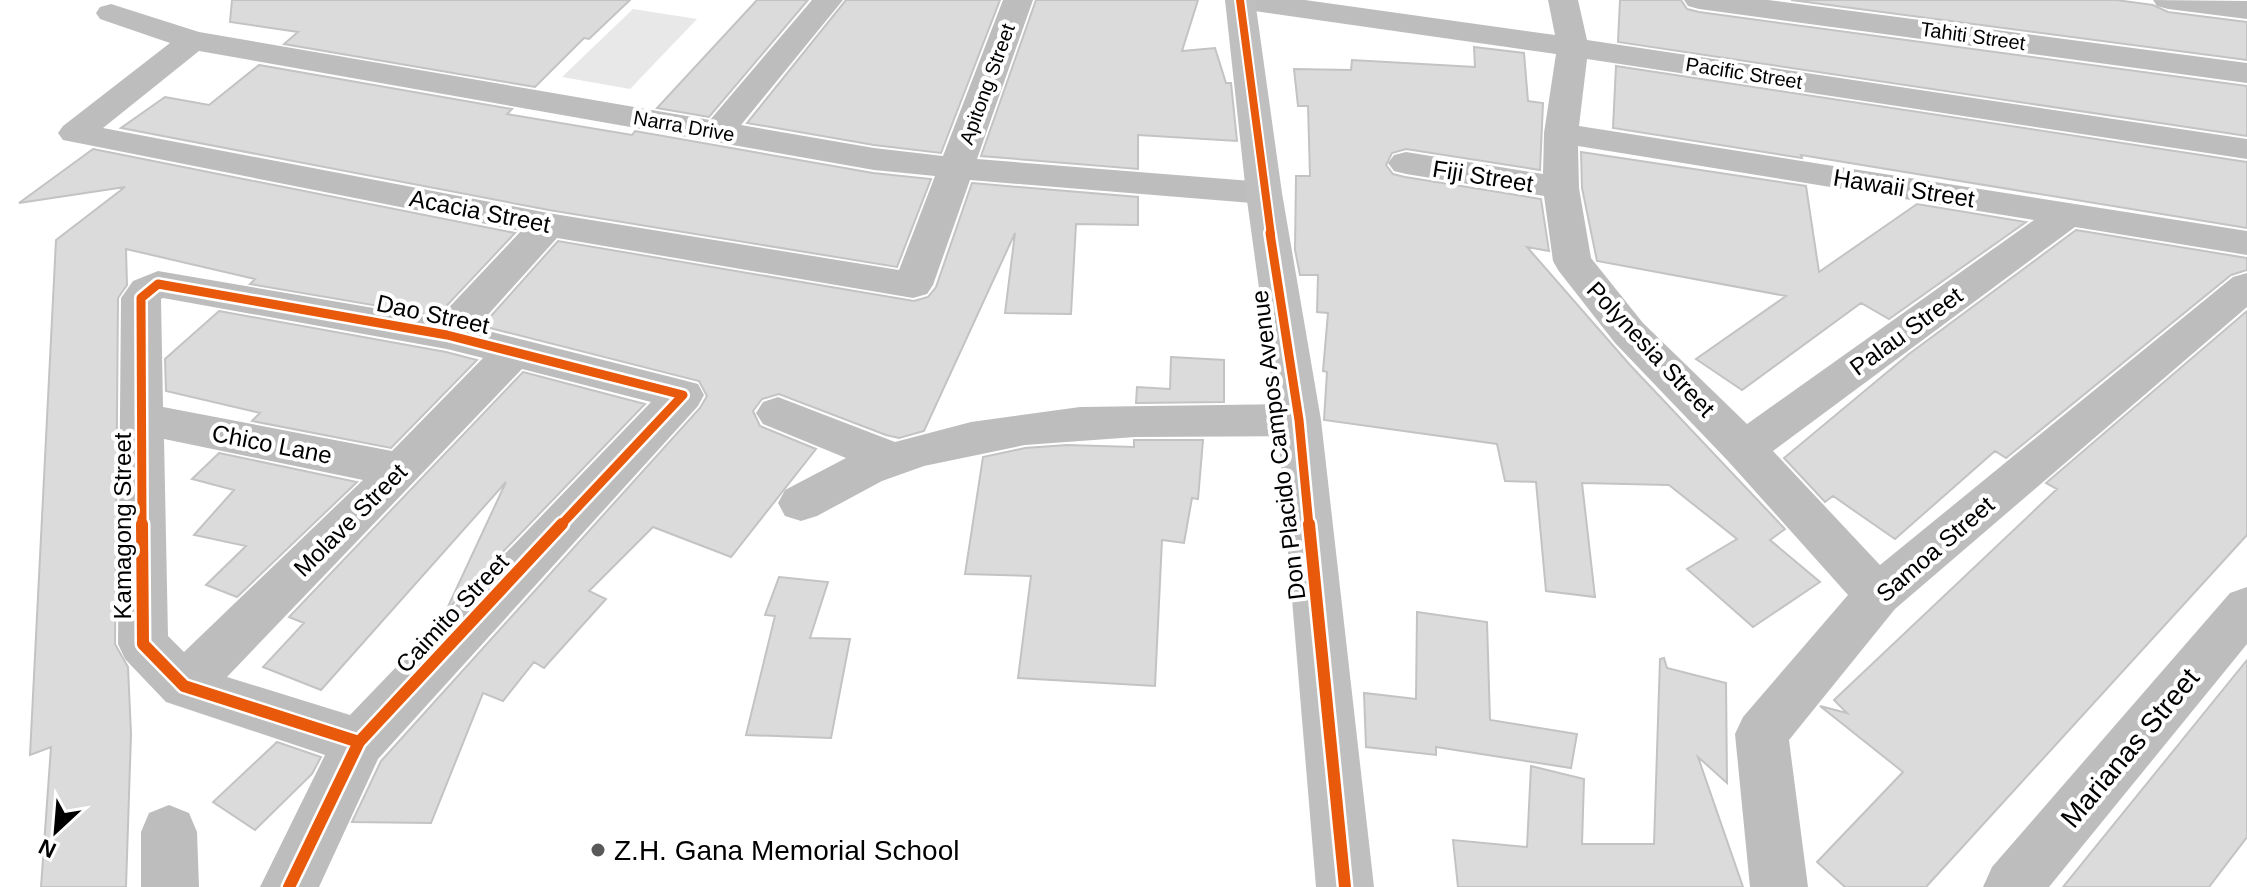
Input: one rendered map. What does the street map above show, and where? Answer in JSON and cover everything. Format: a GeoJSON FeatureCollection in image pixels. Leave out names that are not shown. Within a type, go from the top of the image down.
{"type":"FeatureCollection","features":[{"type":"Feature","properties":{"kind":"main road","name":"Don Placido Campos Avenue"},"geometry":{"type":"LineString","coordinates":[[1240,0],[1264,193],[1299,420],[1345,887]]}},
{"type":"Feature","properties":{"kind":"street","name":"Narra Drive"},"geometry":{"type":"LineString","coordinates":[[147,0],[111,13],[193,40],[874,159],[1264,193]]}},
{"type":"Feature","properties":{"kind":"street"},"geometry":{"type":"LineString","coordinates":[[718,132],[828,0]]}},
{"type":"Feature","properties":{"kind":"street","name":"Apitong Street"},"geometry":{"type":"LineString","coordinates":[[956,168],[1018,0]]}},
{"type":"Feature","properties":{"kind":"street","name":"Pacific Street"},"geometry":{"type":"LineString","coordinates":[[1240,0],[2247,149]]}},
{"type":"Feature","properties":{"kind":"street","name":"Polynesia Street"},"geometry":{"type":"LineString","coordinates":[[1563,0],[1573,47],[1561,133],[1561,188],[1572,261],[1629,333],[1744,449],[1878,595]]}},
{"type":"Feature","properties":{"kind":"street","name":"Tahiti Street"},"geometry":{"type":"LineString","coordinates":[[1699,0],[2247,73]]}},
{"type":"Feature","properties":{"kind":"street"},"geometry":{"type":"LineString","coordinates":[[2168,0],[2247,10]]}},
{"type":"Feature","properties":{"kind":"street","name":"Acacia Street"},"geometry":{"type":"LineString","coordinates":[[193,40],[75,133],[548,225],[913,285],[956,168]]}},
{"type":"Feature","properties":{"kind":"street","name":"Hawaii Street"},"geometry":{"type":"LineString","coordinates":[[1561,133],[2247,243]]}},
{"type":"Feature","properties":{"kind":"street","name":"Fiji Street"},"geometry":{"type":"LineString","coordinates":[[1406,163],[1561,188]]}},
{"type":"Feature","properties":{"kind":"street","name":"Palau Street"},"geometry":{"type":"LineString","coordinates":[[1744,449],[2068,214]]}},
{"type":"Feature","properties":{"kind":"street"},"geometry":{"type":"LineString","coordinates":[[447,335],[548,225]]}},
{"type":"Feature","properties":{"kind":"street","name":"Kamagong Street"},"geometry":{"type":"LineString","coordinates":[[173,284],[158,284],[141,298],[143,644],[184,686],[359,742]]}},
{"type":"Feature","properties":{"kind":"street","name":"Dao Street"},"geometry":{"type":"LineString","coordinates":[[173,284],[447,335],[683,395]]}},
{"type":"Feature","properties":{"kind":"street","name":"Samoa Street"},"geometry":{"type":"LineString","coordinates":[[1779,887],[1762,734],[1878,595],[2247,286]]}},
{"type":"Feature","properties":{"kind":"street","name":"Molave Street"},"geometry":{"type":"LineString","coordinates":[[184,686],[401,470],[514,352]]}},
{"type":"Feature","properties":{"kind":"street","name":"Caimito Street"},"geometry":{"type":"LineString","coordinates":[[289,887],[359,742],[683,395]]}},
{"type":"Feature","properties":{"kind":"street"},"geometry":{"type":"LineString","coordinates":[[778,413],[895,460]]}},
{"type":"Feature","properties":{"kind":"street","name":"Chico Lane"},"geometry":{"type":"LineString","coordinates":[[142,419],[401,470]]}},
{"type":"Feature","properties":{"kind":"street"},"geometry":{"type":"LineString","coordinates":[[801,503],[866,469],[981,437],[1099,421],[1299,420]]}},
{"type":"Feature","properties":{"kind":"street","name":"Marianas Street"},"geometry":{"type":"LineString","coordinates":[[2012,887],[2247,608]]}},
{"type":"Feature","properties":{"kind":"street"},"geometry":{"type":"LineString","coordinates":[[169,832],[170,887]]}},
{"type":"Feature","properties":{"kind":"shaded area"},"geometry":{"type":"Polygon","coordinates":[[[633,9],[697,19],[630,89],[562,77],[633,9]]]}},
{"type":"Feature","properties":{"kind":"building"},"geometry":{"type":"Polygon","coordinates":[[[232,0],[630,0],[589,39],[584,38],[535,87],[284,44],[298,32],[230,22],[232,0]]]}},
{"type":"Feature","properties":{"kind":"building"},"geometry":{"type":"Polygon","coordinates":[[[757,0],[808,0],[709,117],[657,108],[757,0]]]}},
{"type":"Feature","properties":{"kind":"building"},"geometry":{"type":"Polygon","coordinates":[[[846,0],[1000,0],[941,153],[747,123],[846,0]]]}},
{"type":"Feature","properties":{"kind":"building"},"geometry":{"type":"Polygon","coordinates":[[[1036,0],[1198,0],[1182,51],[1215,48],[1226,83],[1231,83],[1237,141],[1138,135],[1138,169],[981,156],[1036,0]]]}},
{"type":"Feature","properties":{"kind":"building"},"geometry":{"type":"Polygon","coordinates":[[[1620,0],[1681,0],[1687,9],[1699,12],[2247,86],[2247,136],[1618,42],[1620,0]]]}},
{"type":"Feature","properties":{"kind":"building"},"geometry":{"type":"Polygon","coordinates":[[[1791,0],[2116,0],[2153,5],[2168,12],[2247,22],[2247,60],[1791,0]]]}},
{"type":"Feature","properties":{"kind":"building"},"geometry":{"type":"Polygon","coordinates":[[[1474,47],[1524,53],[1528,101],[1543,103],[1540,170],[1406,149],[1392,153],[1386,165],[1393,174],[1405,177],[1541,199],[1549,251],[1527,247],[1630,365],[1785,529],[1770,540],[1820,582],[1753,627],[1687,569],[1737,539],[1669,485],[1582,483],[1595,597],[1546,591],[1536,482],[1505,481],[1497,444],[1324,420],[1327,372],[1323,371],[1328,313],[1317,312],[1318,275],[1300,275],[1295,250],[1296,176],[1310,176],[1308,106],[1298,106],[1294,69],[1351,70],[1352,60],[1475,67],[1474,47]]]}},
{"type":"Feature","properties":{"kind":"building"},"geometry":{"type":"Polygon","coordinates":[[[259,65],[512,109],[507,114],[632,135],[635,131],[873,173],[931,179],[897,267],[549,210],[121,128],[165,97],[209,105],[259,65]]]}},
{"type":"Feature","properties":{"kind":"building"},"geometry":{"type":"Polygon","coordinates":[[[1616,66],[2247,162],[2247,228],[1801,155],[1802,158],[1613,128],[1616,66]]]}},
{"type":"Feature","properties":{"kind":"building"},"geometry":{"type":"Polygon","coordinates":[[[93,149],[515,233],[437,316],[250,284],[255,279],[126,249],[127,285],[118,298],[115,644],[128,667],[131,734],[126,887],[41,887],[51,747],[30,755],[56,240],[125,187],[19,203],[93,149]]]}},
{"type":"Feature","properties":{"kind":"building"},"geometry":{"type":"Polygon","coordinates":[[[1581,152],[1806,186],[1819,272],[1917,204],[2026,222],[1889,319],[1861,303],[1742,390],[1696,359],[1786,296],[1597,261],[1582,188],[1581,152]]]}},
{"type":"Feature","properties":{"kind":"building"},"geometry":{"type":"Polygon","coordinates":[[[972,183],[1138,197],[1138,225],[1076,224],[1071,314],[1005,313],[1015,233],[924,431],[899,438],[779,394],[762,399],[753,411],[760,426],[816,449],[731,557],[653,527],[589,591],[606,599],[544,668],[534,662],[503,701],[483,693],[431,823],[352,822],[381,761],[700,408],[707,396],[699,381],[482,326],[558,241],[914,301],[928,297],[936,287],[972,183]]]}},
{"type":"Feature","properties":{"kind":"building"},"geometry":{"type":"Polygon","coordinates":[[[2076,230],[2247,258],[2247,270],[2231,275],[2006,458],[1995,451],[1895,539],[1833,496],[1825,502],[1784,458],[1909,354],[2076,230]]]}},
{"type":"Feature","properties":{"kind":"building"},"geometry":{"type":"Polygon","coordinates":[[[219,311],[477,360],[391,448],[252,421],[260,413],[166,391],[165,359],[219,311]]]}},
{"type":"Feature","properties":{"kind":"building"},"geometry":{"type":"Polygon","coordinates":[[[2247,311],[2247,535],[1926,887],[1845,887],[1817,862],[1903,772],[1820,706],[1847,713],[1834,700],[2057,489],[2046,483],[2247,311]]]}},
{"type":"Feature","properties":{"kind":"building"},"geometry":{"type":"Polygon","coordinates":[[[1171,357],[1224,360],[1224,402],[1136,403],[1137,387],[1170,389],[1171,357]]]}},
{"type":"Feature","properties":{"kind":"building"},"geometry":{"type":"Polygon","coordinates":[[[523,372],[645,404],[446,611],[506,482],[321,690],[263,667],[304,623],[289,617],[523,372]]]}},
{"type":"Feature","properties":{"kind":"building"},"geometry":{"type":"Polygon","coordinates":[[[1134,440],[1203,440],[1198,499],[1192,498],[1184,543],[1162,540],[1155,686],[1018,678],[1031,576],[965,574],[983,457],[1025,448],[1067,445],[1134,447],[1134,440]]]}},
{"type":"Feature","properties":{"kind":"building"},"geometry":{"type":"Polygon","coordinates":[[[219,453],[357,482],[237,597],[206,585],[246,546],[194,535],[234,490],[192,479],[219,453]]]}},
{"type":"Feature","properties":{"kind":"building"},"geometry":{"type":"Polygon","coordinates":[[[779,577],[828,582],[810,638],[850,639],[831,738],[746,735],[775,616],[765,615],[779,577]]]}},
{"type":"Feature","properties":{"kind":"building"},"geometry":{"type":"Polygon","coordinates":[[[1417,612],[1487,622],[1490,720],[1577,734],[1571,768],[1436,747],[1436,755],[1366,747],[1364,693],[1416,699],[1417,612]]]}},
{"type":"Feature","properties":{"kind":"building"},"geometry":{"type":"Polygon","coordinates":[[[1664,658],[1667,668],[1726,683],[1727,783],[1698,757],[1743,887],[1458,887],[1453,840],[1527,847],[1531,766],[1584,779],[1582,844],[1654,844],[1660,659],[1664,658]]]}},
{"type":"Feature","properties":{"kind":"building"},"geometry":{"type":"Polygon","coordinates":[[[2247,660],[2247,837],[2209,887],[2063,887],[2247,660]]]}},
{"type":"Feature","properties":{"kind":"building"},"geometry":{"type":"Polygon","coordinates":[[[277,742],[321,757],[312,774],[255,830],[213,802],[277,742]]]}},
{"type":"Feature","properties":{"kind":"cycle path"},"geometry":{"type":"LineString","coordinates":[[1240,0],[1264,193],[1299,420],[1345,887]]}},
{"type":"Feature","properties":{"kind":"cycle path"},"geometry":{"type":"LineString","coordinates":[[289,887],[359,742],[683,395],[447,335],[158,284],[141,298],[143,644],[184,686],[359,742]]}},
{"type":"Feature","properties":{"kind":"place","name":"Z.H. Gana Memorial School"},"geometry":{"type":"Point","coordinates":[598,850]}}]}
